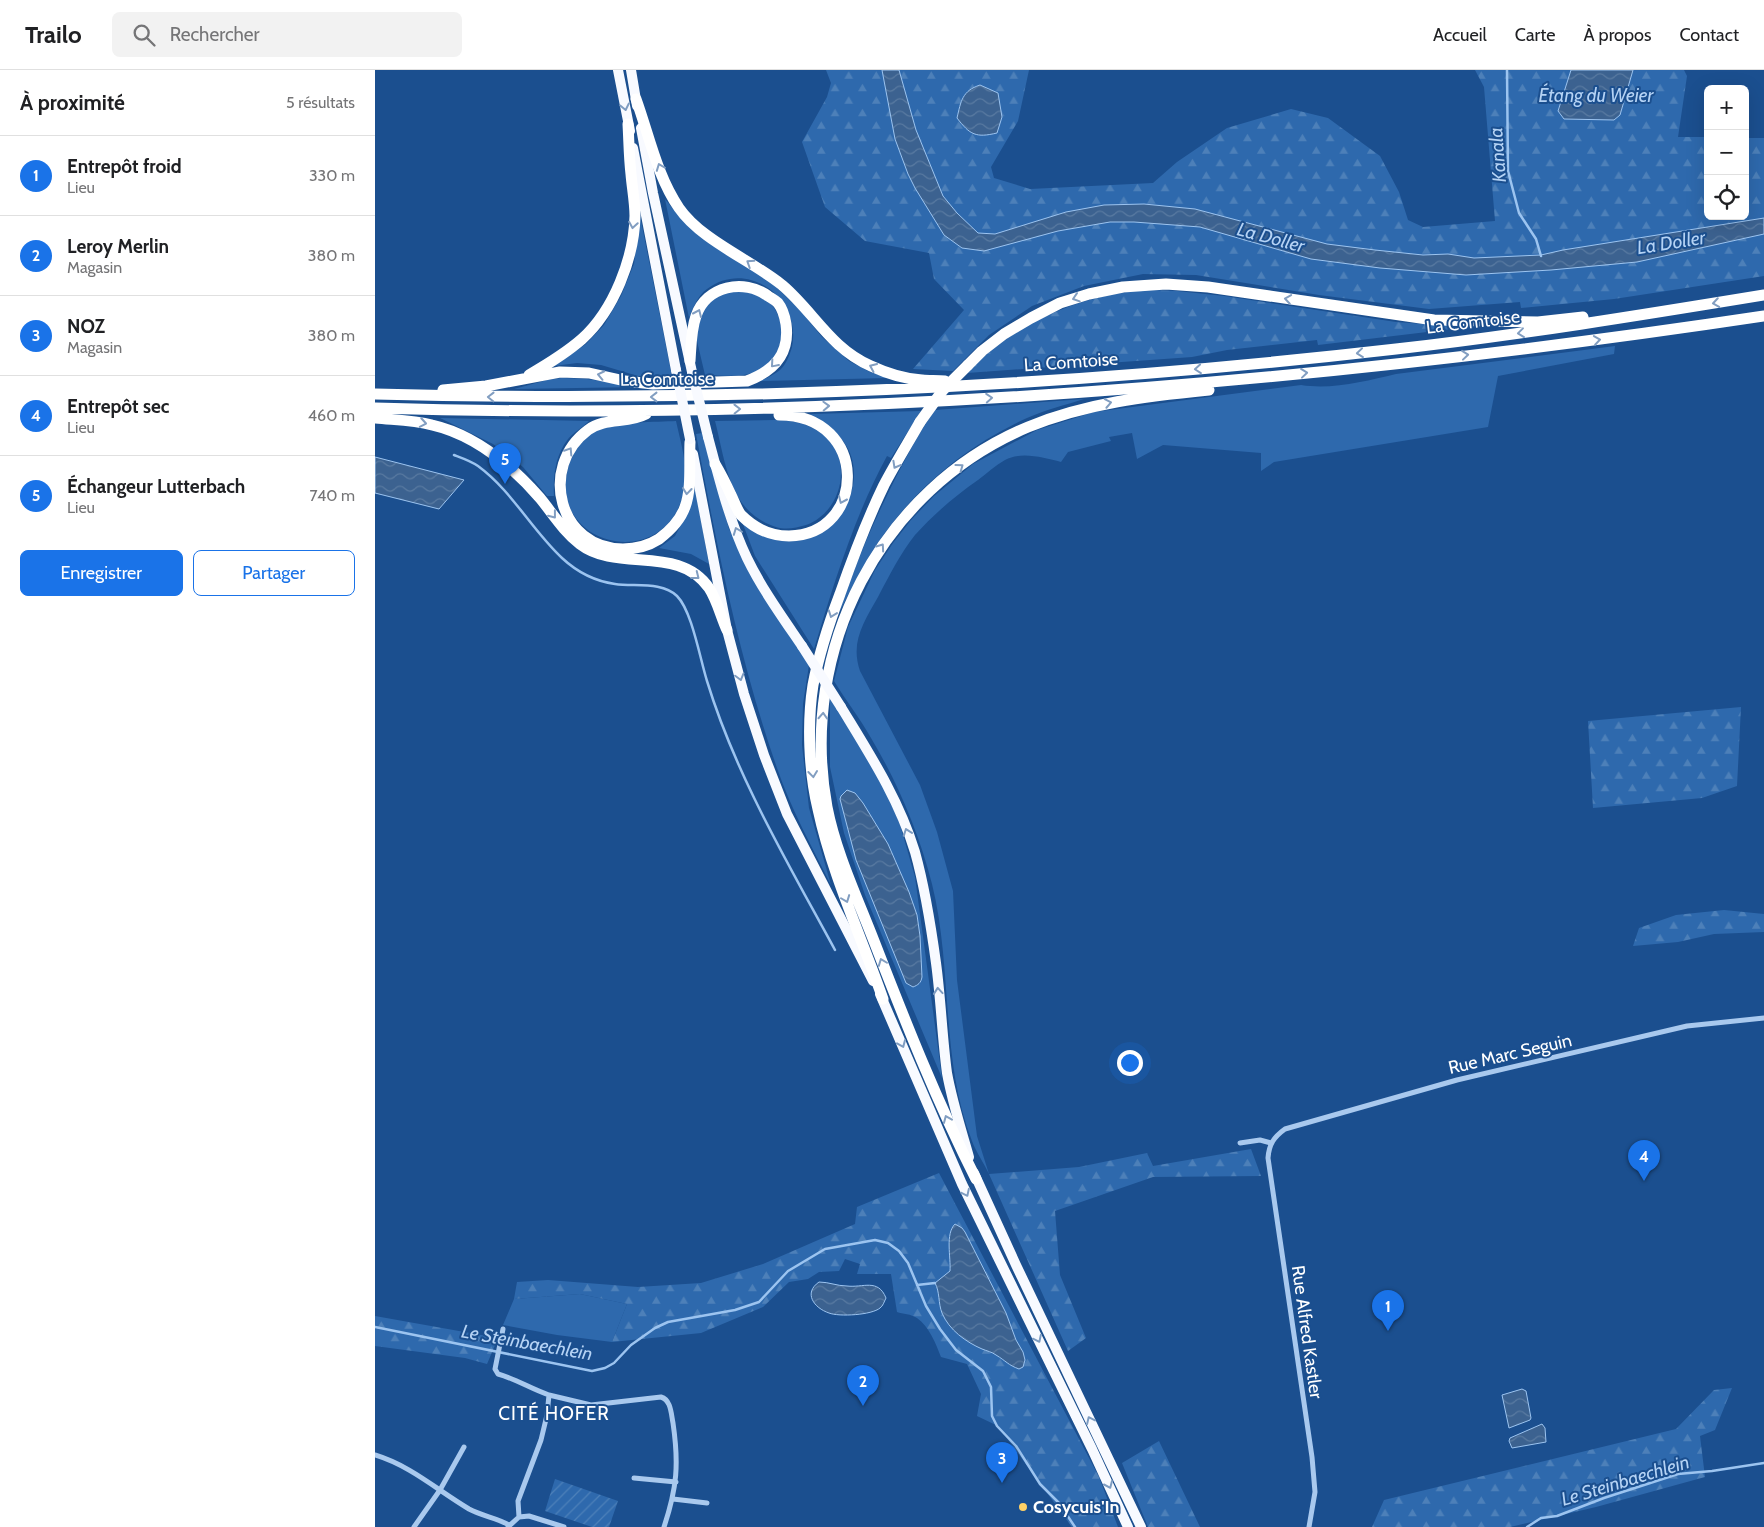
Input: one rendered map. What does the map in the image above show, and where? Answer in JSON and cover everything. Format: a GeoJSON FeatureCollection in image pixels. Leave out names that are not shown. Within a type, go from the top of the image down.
{"type":"FeatureCollection","features":[{"type":"Feature","properties":{"kind":"highway"},"geometry":{"type":"LineString","coordinates":[[617,70],[727,630],[747,703],[764,755],[787,814],[883,999]]}},
{"type":"Feature","properties":{"kind":"highway"},"geometry":{"type":"LineString","coordinates":[[631,70],[653,193],[691,366],[715,464],[731,516],[747,558],[881,772],[898,808],[914,850],[927,904],[948,1074],[976,1179]]}},
{"type":"Feature","properties":{"kind":"highway"},"geometry":{"type":"LineString","coordinates":[[636,99],[669,192],[693,224],[782,286],[799,301],[823,330],[845,352],[869,366],[889,374],[920,380],[941,380],[968,386]]}},
{"type":"Feature","properties":{"kind":"highway"},"geometry":{"type":"LineString","coordinates":[[518,381],[557,359],[583,338],[603,314],[619,285],[628,259],[635,215],[628,124]]}},
{"type":"Feature","properties":{"kind":"highway"},"geometry":{"type":"LineString","coordinates":[[1128,1527],[1092,1449],[962,1184],[883,999],[829,854],[817,807],[812,770],[810,734],[813,686],[826,631],[858,542],[884,485],[920,422],[943,390],[982,351],[1004,334],[1060,303],[1089,294],[1123,287],[1166,284],[1208,286],[1434,320],[1538,322],[1585,316],[1604,321]]}},
{"type":"Feature","properties":{"kind":"highway"},"geometry":{"type":"LineString","coordinates":[[414,395],[518,381],[560,372],[589,373],[625,381],[653,384],[747,381],[762,376],[773,367],[783,352],[787,335],[785,320],[778,303],[764,293],[745,286],[733,286],[710,295],[696,314],[692,331],[691,366]]}},
{"type":"Feature","properties":{"kind":"highway","name":"La Comtoise"},"geometry":{"type":"LineString","coordinates":[[375,394],[505,397],[669,397],[968,386],[1226,367],[1406,348],[1604,321],[1764,296]]}},
{"type":"Feature","properties":{"kind":"highway","name":"La Comtoise"},"geometry":{"type":"LineString","coordinates":[[375,408],[505,411],[760,409],[1084,392],[1255,378],[1549,346],[1764,316]]}},
{"type":"Feature","properties":{"kind":"highway"},"geometry":{"type":"LineString","coordinates":[[1141,1527],[953,1133],[884,968],[838,850],[827,807],[821,760],[823,710],[828,669],[841,628],[857,589],[873,558],[897,525],[922,498],[950,474],[991,446],[1027,427],[1059,415],[1134,399],[1229,388],[1255,378]]}},
{"type":"Feature","properties":{"kind":"highway"},"geometry":{"type":"LineString","coordinates":[[715,464],[740,514],[762,530],[783,536],[795,536],[815,530],[833,517],[845,496],[847,484],[846,461],[837,441],[825,429],[811,420],[791,415],[771,415],[760,409]]}},
{"type":"Feature","properties":{"kind":"highway"},"geometry":{"type":"LineString","coordinates":[[653,411],[640,418],[595,425],[587,430],[572,447],[564,460],[559,486],[566,515],[579,531],[595,543],[611,549],[633,549],[652,544],[670,530],[678,521],[685,506],[688,491],[690,440]]}},
{"type":"Feature","properties":{"kind":"highway"},"geometry":{"type":"LineString","coordinates":[[375,418],[432,425],[467,438],[485,448],[503,460],[521,477],[567,533],[580,544],[594,552],[608,557],[673,563],[695,573],[709,588],[727,630]]}},
{"type":"Feature","properties":{"kind":"street","name":"Rue Marc Seguin"},"geometry":{"type":"LineString","coordinates":[[1271,1143],[1285,1129],[1457,1080],[1687,1026],[1764,1018]]}},
{"type":"Feature","properties":{"kind":"street"},"geometry":{"type":"LineString","coordinates":[[1240,1143],[1260,1140],[1271,1143]]}},
{"type":"Feature","properties":{"kind":"street","name":"Rue Alfred Kastler"},"geometry":{"type":"LineString","coordinates":[[1271,1143],[1267,1158],[1312,1457],[1315,1492],[1309,1527]]}},
{"type":"Feature","properties":{"kind":"street"},"geometry":{"type":"LineString","coordinates":[[503,1329],[499,1357],[495,1369],[498,1374],[549,1395],[591,1405],[665,1398],[671,1411],[677,1462],[673,1499],[664,1527]]}},
{"type":"Feature","properties":{"kind":"street"},"geometry":{"type":"LineString","coordinates":[[519,1517],[518,1501],[541,1440],[549,1395]]}},
{"type":"Feature","properties":{"kind":"street"},"geometry":{"type":"LineString","coordinates":[[414,1527],[440,1490],[464,1447]]}},
{"type":"Feature","properties":{"kind":"street"},"geometry":{"type":"LineString","coordinates":[[375,1455],[407,1467],[471,1510],[501,1520],[509,1526],[519,1517],[529,1516],[564,1527]]}},
{"type":"Feature","properties":{"kind":"street"},"geometry":{"type":"LineString","coordinates":[[634,1478],[676,1482]]}},
{"type":"Feature","properties":{"kind":"street"},"geometry":{"type":"LineString","coordinates":[[673,1499],[707,1503]]}},
{"type":"Feature","properties":{"kind":"green space"},"geometry":{"type":"Polygon","coordinates":[[[826,70],[1029,70],[1018,121],[991,167],[994,178],[1030,189],[1153,183],[1177,162],[1227,128],[1291,109],[1328,118],[1380,156],[1399,192],[1408,220],[1423,227],[1495,221],[1484,87],[1475,70],[1571,70],[1558,110],[1620,115],[1633,70],[1684,70],[1687,76],[1678,137],[1704,137],[1704,220],[1749,220],[1749,138],[1764,138],[1764,276],[1614,299],[1521,308],[1520,302],[1429,309],[1319,295],[1196,275],[1143,274],[1084,286],[1032,306],[989,335],[953,371],[913,369],[964,310],[934,279],[929,253],[865,241],[825,207],[802,142],[827,97],[831,83],[826,70]]]}},
{"type":"Feature","properties":{"kind":"green space"},"geometry":{"type":"Polygon","coordinates":[[[665,199],[684,222],[776,287],[799,309],[822,337],[849,361],[870,372],[888,378],[760,381],[780,370],[789,356],[792,347],[793,329],[789,313],[780,299],[769,288],[755,281],[739,278],[723,281],[707,289],[698,298],[689,318],[665,199]]]}},
{"type":"Feature","properties":{"kind":"green space"},"geometry":{"type":"Polygon","coordinates":[[[640,216],[672,376],[638,376],[601,365],[577,363],[554,366],[586,344],[604,325],[621,296],[634,264],[640,216]]]}},
{"type":"Feature","properties":{"kind":"green space"},"geometry":{"type":"Polygon","coordinates":[[[737,290],[752,292],[765,298],[774,307],[782,331],[780,343],[775,355],[767,365],[755,372],[737,376],[705,375],[697,341],[698,321],[706,305],[719,294],[737,290]]]}},
{"type":"Feature","properties":{"kind":"green space"},"geometry":{"type":"Polygon","coordinates":[[[1146,290],[1224,296],[1396,322],[1452,326],[1452,329],[1318,345],[1317,340],[1227,350],[1192,357],[967,373],[984,357],[1020,330],[1061,310],[1104,296],[1127,292],[1146,290]]]}},
{"type":"Feature","properties":{"kind":"green space"},"geometry":{"type":"Polygon","coordinates":[[[1615,346],[1614,354],[1498,376],[1488,427],[1274,462],[1261,471],[1261,453],[1163,445],[1137,459],[1132,433],[1109,437],[1111,441],[1068,452],[1061,462],[1033,456],[1012,457],[998,464],[953,499],[915,535],[895,565],[864,624],[858,641],[857,661],[860,671],[920,785],[937,832],[953,891],[957,980],[977,1136],[989,1174],[972,1141],[962,1110],[955,1078],[943,948],[927,865],[907,809],[881,755],[834,681],[848,627],[875,570],[893,543],[911,520],[934,496],[973,464],[1037,430],[1094,412],[1301,385],[1337,386],[1396,374],[1615,346]]]}},
{"type":"Feature","properties":{"kind":"green space"},"geometry":{"type":"Polygon","coordinates":[[[562,378],[587,379],[642,387],[514,389],[562,378]]]}},
{"type":"Feature","properties":{"kind":"green space"},"geometry":{"type":"Polygon","coordinates":[[[1084,399],[1041,412],[1006,428],[966,453],[930,482],[898,515],[877,543],[839,613],[858,561],[880,510],[910,451],[935,410],[1084,399]]]}},
{"type":"Feature","properties":{"kind":"green space"},"geometry":{"type":"Polygon","coordinates":[[[921,411],[891,458],[887,456],[864,503],[837,575],[814,649],[755,556],[741,519],[769,538],[791,541],[808,538],[824,530],[837,518],[846,504],[852,488],[854,470],[850,453],[838,435],[810,414],[921,411]]]}},
{"type":"Feature","properties":{"kind":"green space"},"geometry":{"type":"Polygon","coordinates":[[[440,418],[589,421],[570,437],[560,452],[556,466],[554,496],[547,496],[523,467],[493,444],[440,418]]]}},
{"type":"Feature","properties":{"kind":"green space"},"geometry":{"type":"Polygon","coordinates":[[[775,420],[799,423],[821,433],[832,443],[841,469],[836,497],[829,509],[819,518],[799,527],[776,527],[762,521],[745,507],[728,474],[715,421],[775,420]]]}},
{"type":"Feature","properties":{"kind":"green space"},"geometry":{"type":"Polygon","coordinates":[[[676,421],[686,474],[684,492],[672,518],[654,534],[632,541],[610,540],[589,531],[574,515],[566,493],[569,465],[581,444],[591,434],[608,426],[676,421]]]}},
{"type":"Feature","properties":{"kind":"green space"},"geometry":{"type":"Polygon","coordinates":[[[702,433],[729,529],[773,609],[809,665],[803,704],[802,745],[809,808],[831,885],[789,798],[763,727],[751,686],[712,519],[696,434],[702,433]]]}},
{"type":"Feature","properties":{"kind":"green space"},"geometry":{"type":"Polygon","coordinates":[[[695,488],[709,564],[691,554],[659,548],[675,536],[687,514],[695,488]]]}},
{"type":"Feature","properties":{"kind":"green space"},"geometry":{"type":"Polygon","coordinates":[[[830,698],[876,772],[899,821],[915,877],[942,1078],[865,895],[844,833],[830,767],[830,698]]]}},
{"type":"Feature","properties":{"kind":"green space"},"geometry":{"type":"Polygon","coordinates":[[[1741,707],[1737,786],[1702,798],[1593,808],[1588,721],[1741,707]]]}},
{"type":"Feature","properties":{"kind":"green space"},"geometry":{"type":"Polygon","coordinates":[[[1724,910],[1764,914],[1764,932],[1714,934],[1678,942],[1633,946],[1639,928],[1676,915],[1724,910]]]}},
{"type":"Feature","properties":{"kind":"green space"},"geometry":{"type":"Polygon","coordinates":[[[1251,1149],[1261,1176],[1153,1177],[1055,1211],[1060,1275],[1086,1338],[1068,1351],[989,1174],[1079,1167],[1147,1153],[1153,1166],[1251,1149]]]}},
{"type":"Feature","properties":{"kind":"green space"},"geometry":{"type":"Polygon","coordinates":[[[939,1173],[1099,1477],[1118,1527],[1072,1527],[998,1426],[977,1416],[981,1394],[967,1364],[941,1357],[932,1336],[921,1321],[912,1316],[897,1312],[891,1274],[857,1274],[860,1264],[845,1259],[839,1271],[819,1272],[808,1279],[789,1282],[763,1307],[701,1333],[612,1342],[627,1304],[580,1294],[514,1299],[517,1282],[548,1280],[638,1287],[701,1283],[763,1264],[855,1224],[857,1207],[939,1173]]]}},
{"type":"Feature","properties":{"kind":"green space"},"geometry":{"type":"Polygon","coordinates":[[[580,1294],[627,1304],[612,1342],[557,1335],[503,1325],[514,1299],[580,1294]]]}},
{"type":"Feature","properties":{"kind":"green space"},"geometry":{"type":"Polygon","coordinates":[[[375,1316],[498,1338],[487,1364],[465,1358],[375,1346],[375,1316]]]}},
{"type":"Feature","properties":{"kind":"green space"},"geometry":{"type":"Polygon","coordinates":[[[1732,1388],[1715,1430],[1700,1436],[1705,1477],[1596,1507],[1510,1527],[1372,1527],[1384,1500],[1676,1429],[1714,1390],[1732,1388]]]}},
{"type":"Feature","properties":{"kind":"green space"},"geometry":{"type":"Polygon","coordinates":[[[1159,1441],[1200,1527],[1148,1527],[1122,1463],[1159,1441]]]}},
{"type":"Feature","properties":{"kind":"green space"},"geometry":{"type":"Polygon","coordinates":[[[555,1479],[618,1501],[609,1527],[592,1527],[545,1511],[555,1479]]]}},
{"type":"Feature","properties":{"kind":"water","name":"La Doller"},"geometry":{"type":"Polygon","coordinates":[[[882,70],[899,70],[916,130],[943,196],[957,213],[978,233],[995,234],[1066,212],[1104,205],[1144,204],[1195,209],[1327,244],[1423,255],[1448,254],[1474,258],[1541,255],[1764,218],[1764,234],[1637,262],[1466,275],[1380,268],[1311,259],[1200,227],[1134,222],[1110,222],[1058,231],[984,251],[962,248],[944,235],[908,174],[895,139],[882,70]]]}},
{"type":"Feature","properties":{"kind":"water","name":"Étang du Weier"},"geometry":{"type":"Polygon","coordinates":[[[1571,70],[1633,70],[1620,115],[1614,120],[1564,119],[1558,111],[1571,70]]]}},
{"type":"Feature","properties":{"kind":"water"},"geometry":{"type":"Polygon","coordinates":[[[980,85],[998,93],[1002,117],[997,133],[974,134],[957,118],[963,97],[969,90],[980,85]]]}},
{"type":"Feature","properties":{"kind":"water"},"geometry":{"type":"Polygon","coordinates":[[[375,457],[464,480],[439,509],[375,493],[375,457]]]}},
{"type":"Feature","properties":{"kind":"water"},"geometry":{"type":"Polygon","coordinates":[[[847,790],[855,793],[863,803],[888,844],[917,915],[922,977],[919,984],[913,987],[906,983],[856,860],[840,799],[847,790]]]}},
{"type":"Feature","properties":{"kind":"water"},"geometry":{"type":"Polygon","coordinates":[[[955,1224],[965,1232],[1006,1313],[1025,1360],[1023,1367],[1019,1369],[964,1339],[949,1325],[942,1313],[935,1283],[950,1271],[949,1240],[955,1224]]]}},
{"type":"Feature","properties":{"kind":"water"},"geometry":{"type":"Polygon","coordinates":[[[819,1282],[843,1286],[874,1286],[883,1292],[886,1298],[881,1307],[870,1312],[855,1315],[829,1313],[819,1308],[812,1300],[812,1291],[819,1282]]]}},
{"type":"Feature","properties":{"kind":"water"},"geometry":{"type":"Polygon","coordinates":[[[1522,1389],[1526,1391],[1531,1418],[1509,1428],[1502,1395],[1522,1389]]]}},
{"type":"Feature","properties":{"kind":"water"},"geometry":{"type":"Polygon","coordinates":[[[1542,1424],[1545,1428],[1546,1442],[1512,1448],[1509,1441],[1510,1438],[1542,1424]]]}},
{"type":"Feature","properties":{"kind":"waterway","name":"Kanala"},"geometry":{"type":"LineString","coordinates":[[1507,70],[1508,171],[1519,213],[1536,239],[1541,256]]}},
{"type":"Feature","properties":{"kind":"waterway"},"geometry":{"type":"LineString","coordinates":[[454,455],[475,464],[490,476],[511,498],[551,547],[580,572],[607,583],[656,586],[671,591],[677,596],[687,613],[719,716],[748,785],[781,852],[835,950]]}},
{"type":"Feature","properties":{"kind":"waterway","name":"Le Steinbaechlein"},"geometry":{"type":"LineString","coordinates":[[375,1327],[592,1371],[605,1368],[614,1363],[631,1345],[655,1328],[668,1322],[735,1310],[759,1302],[788,1271],[825,1249],[875,1240],[888,1243],[899,1251],[908,1263],[926,1306],[940,1329],[956,1350],[983,1371],[991,1387],[992,1416],[997,1426],[1016,1446],[1040,1484],[1059,1503],[1075,1527]]}},
{"type":"Feature","properties":{"kind":"waterway"},"geometry":{"type":"LineString","coordinates":[[917,1285],[935,1283]]}},
{"type":"Feature","properties":{"kind":"waterway","name":"Le Steinbaechlein"},"geometry":{"type":"LineString","coordinates":[[1527,1527],[1541,1518],[1557,1516],[1604,1498],[1678,1474],[1764,1463]]}},
{"type":"Feature","properties":{"kind":"place","name":"Échangeur Lutterbach"},"geometry":{"type":"Point","coordinates":[505,484]}},
{"type":"Feature","properties":{"kind":"place","name":"Entrepôt sec"},"geometry":{"type":"Point","coordinates":[1644,1181]}},
{"type":"Feature","properties":{"kind":"place","name":"Entrepôt froid"},"geometry":{"type":"Point","coordinates":[1388,1331]}},
{"type":"Feature","properties":{"kind":"place","name":"Leroy Merlin"},"geometry":{"type":"Point","coordinates":[863,1406]}},
{"type":"Feature","properties":{"kind":"place","name":"NOZ"},"geometry":{"type":"Point","coordinates":[1002,1483]}},
{"type":"Feature","properties":{"kind":"place","name":"Cosycuis'In"},"geometry":{"type":"Point","coordinates":[1023,1507]}},
{"type":"Feature","properties":{"kind":"district","name":"CITÉ HOFER"},"geometry":{"type":"Point","coordinates":[554,1413]}}]}
